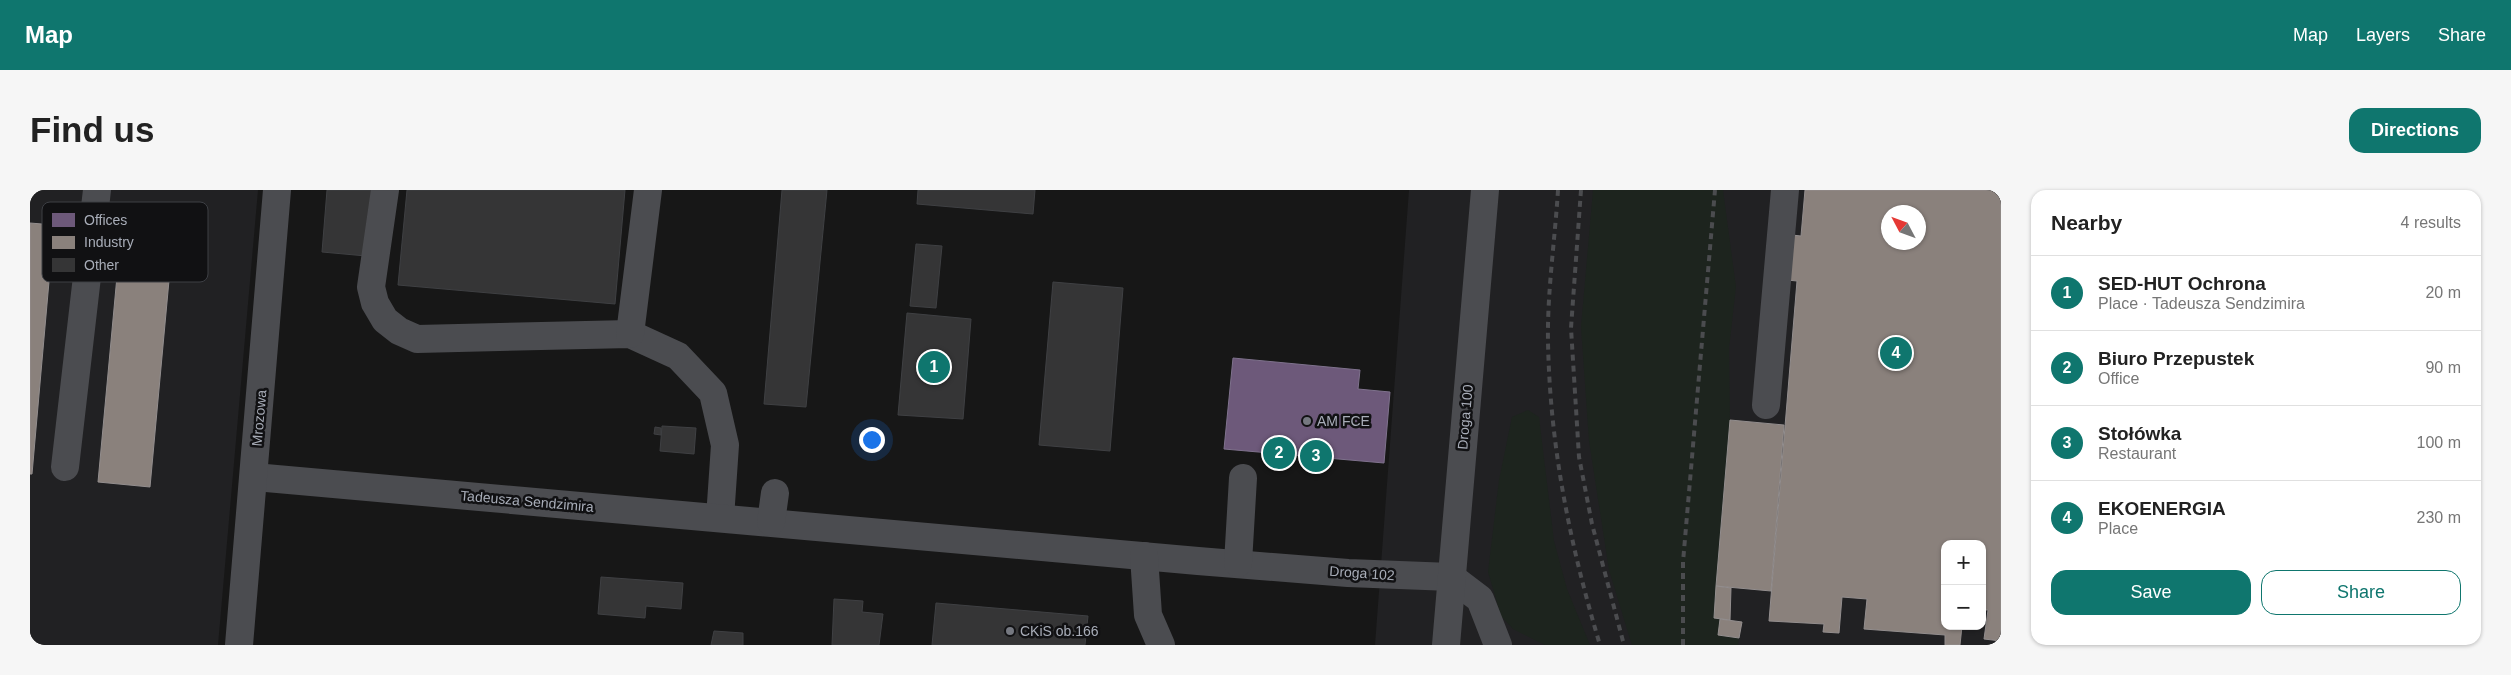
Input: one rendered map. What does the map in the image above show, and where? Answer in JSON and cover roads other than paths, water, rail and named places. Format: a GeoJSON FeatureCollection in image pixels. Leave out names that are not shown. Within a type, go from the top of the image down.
{"type":"FeatureCollection","features":[{"type":"Feature","properties":{"kind":"street","name":"Mrozowa"},"geometry":{"type":"LineString","coordinates":[[239,645],[277,190]]}},
{"type":"Feature","properties":{"kind":"street"},"geometry":{"type":"LineString","coordinates":[[385,190],[371,286],[375,303],[385,320],[399,331],[417,339],[630,334],[678,356],[712,393],[726,445],[720,518]]}},
{"type":"Feature","properties":{"kind":"street"},"geometry":{"type":"LineString","coordinates":[[630,334],[648,190]]}},
{"type":"Feature","properties":{"kind":"street","name":"Droga 100"},"geometry":{"type":"LineString","coordinates":[[1446,645],[1485,190]]}},
{"type":"Feature","properties":{"kind":"street"},"geometry":{"type":"LineString","coordinates":[[1766,405],[1785,190]]}},
{"type":"Feature","properties":{"kind":"street"},"geometry":{"type":"LineString","coordinates":[[64,467],[81,282]]}},
{"type":"Feature","properties":{"kind":"street","name":"Tadeusza Sendzimira"},"geometry":{"type":"LineString","coordinates":[[254,477],[1144,556]]}},
{"type":"Feature","properties":{"kind":"street"},"geometry":{"type":"LineString","coordinates":[[1238,563],[1244,478]]}},
{"type":"Feature","properties":{"kind":"street"},"geometry":{"type":"LineString","coordinates":[[771,522],[775,493]]}},
{"type":"Feature","properties":{"kind":"street"},"geometry":{"type":"LineString","coordinates":[[1144,556],[1148,615],[1161,645]]}},
{"type":"Feature","properties":{"kind":"street","name":"Droga 102"},"geometry":{"type":"LineString","coordinates":[[1144,556],[1348,573],[1451,577]]}},
{"type":"Feature","properties":{"kind":"street"},"geometry":{"type":"LineString","coordinates":[[1451,577],[1480,599],[1498,645]]}},
{"type":"Feature","properties":{"kind":"railway"},"geometry":{"type":"LineString","coordinates":[[1558,190],[1548,324],[1553,420],[1557,458],[1571,533],[1600,645]]}},
{"type":"Feature","properties":{"kind":"railway"},"geometry":{"type":"LineString","coordinates":[[1581,190],[1571,328],[1579,457],[1592,524],[1624,645]]}},
{"type":"Feature","properties":{"kind":"railway"},"geometry":{"type":"LineString","coordinates":[[1683,645],[1683,562],[1715,190]]}},
{"type":"Feature","properties":{"kind":"place","name":"EKOENERGIA"},"geometry":{"type":"Point","coordinates":[1896,353]}},
{"type":"Feature","properties":{"kind":"place","name":"SED-HUT Ochrona"},"geometry":{"type":"Point","coordinates":[934,367]}},
{"type":"Feature","properties":{"kind":"place","name":"AM FCE"},"geometry":{"type":"Point","coordinates":[1307,421]}},
{"type":"Feature","properties":{"kind":"place","name":"Biuro Przepustek"},"geometry":{"type":"Point","coordinates":[1279,453]}},
{"type":"Feature","properties":{"kind":"place","name":"Stołówka"},"geometry":{"type":"Point","coordinates":[1316,456]}},
{"type":"Feature","properties":{"kind":"place","name":"CKiS ob.166"},"geometry":{"type":"Point","coordinates":[1010,631]}}]}
